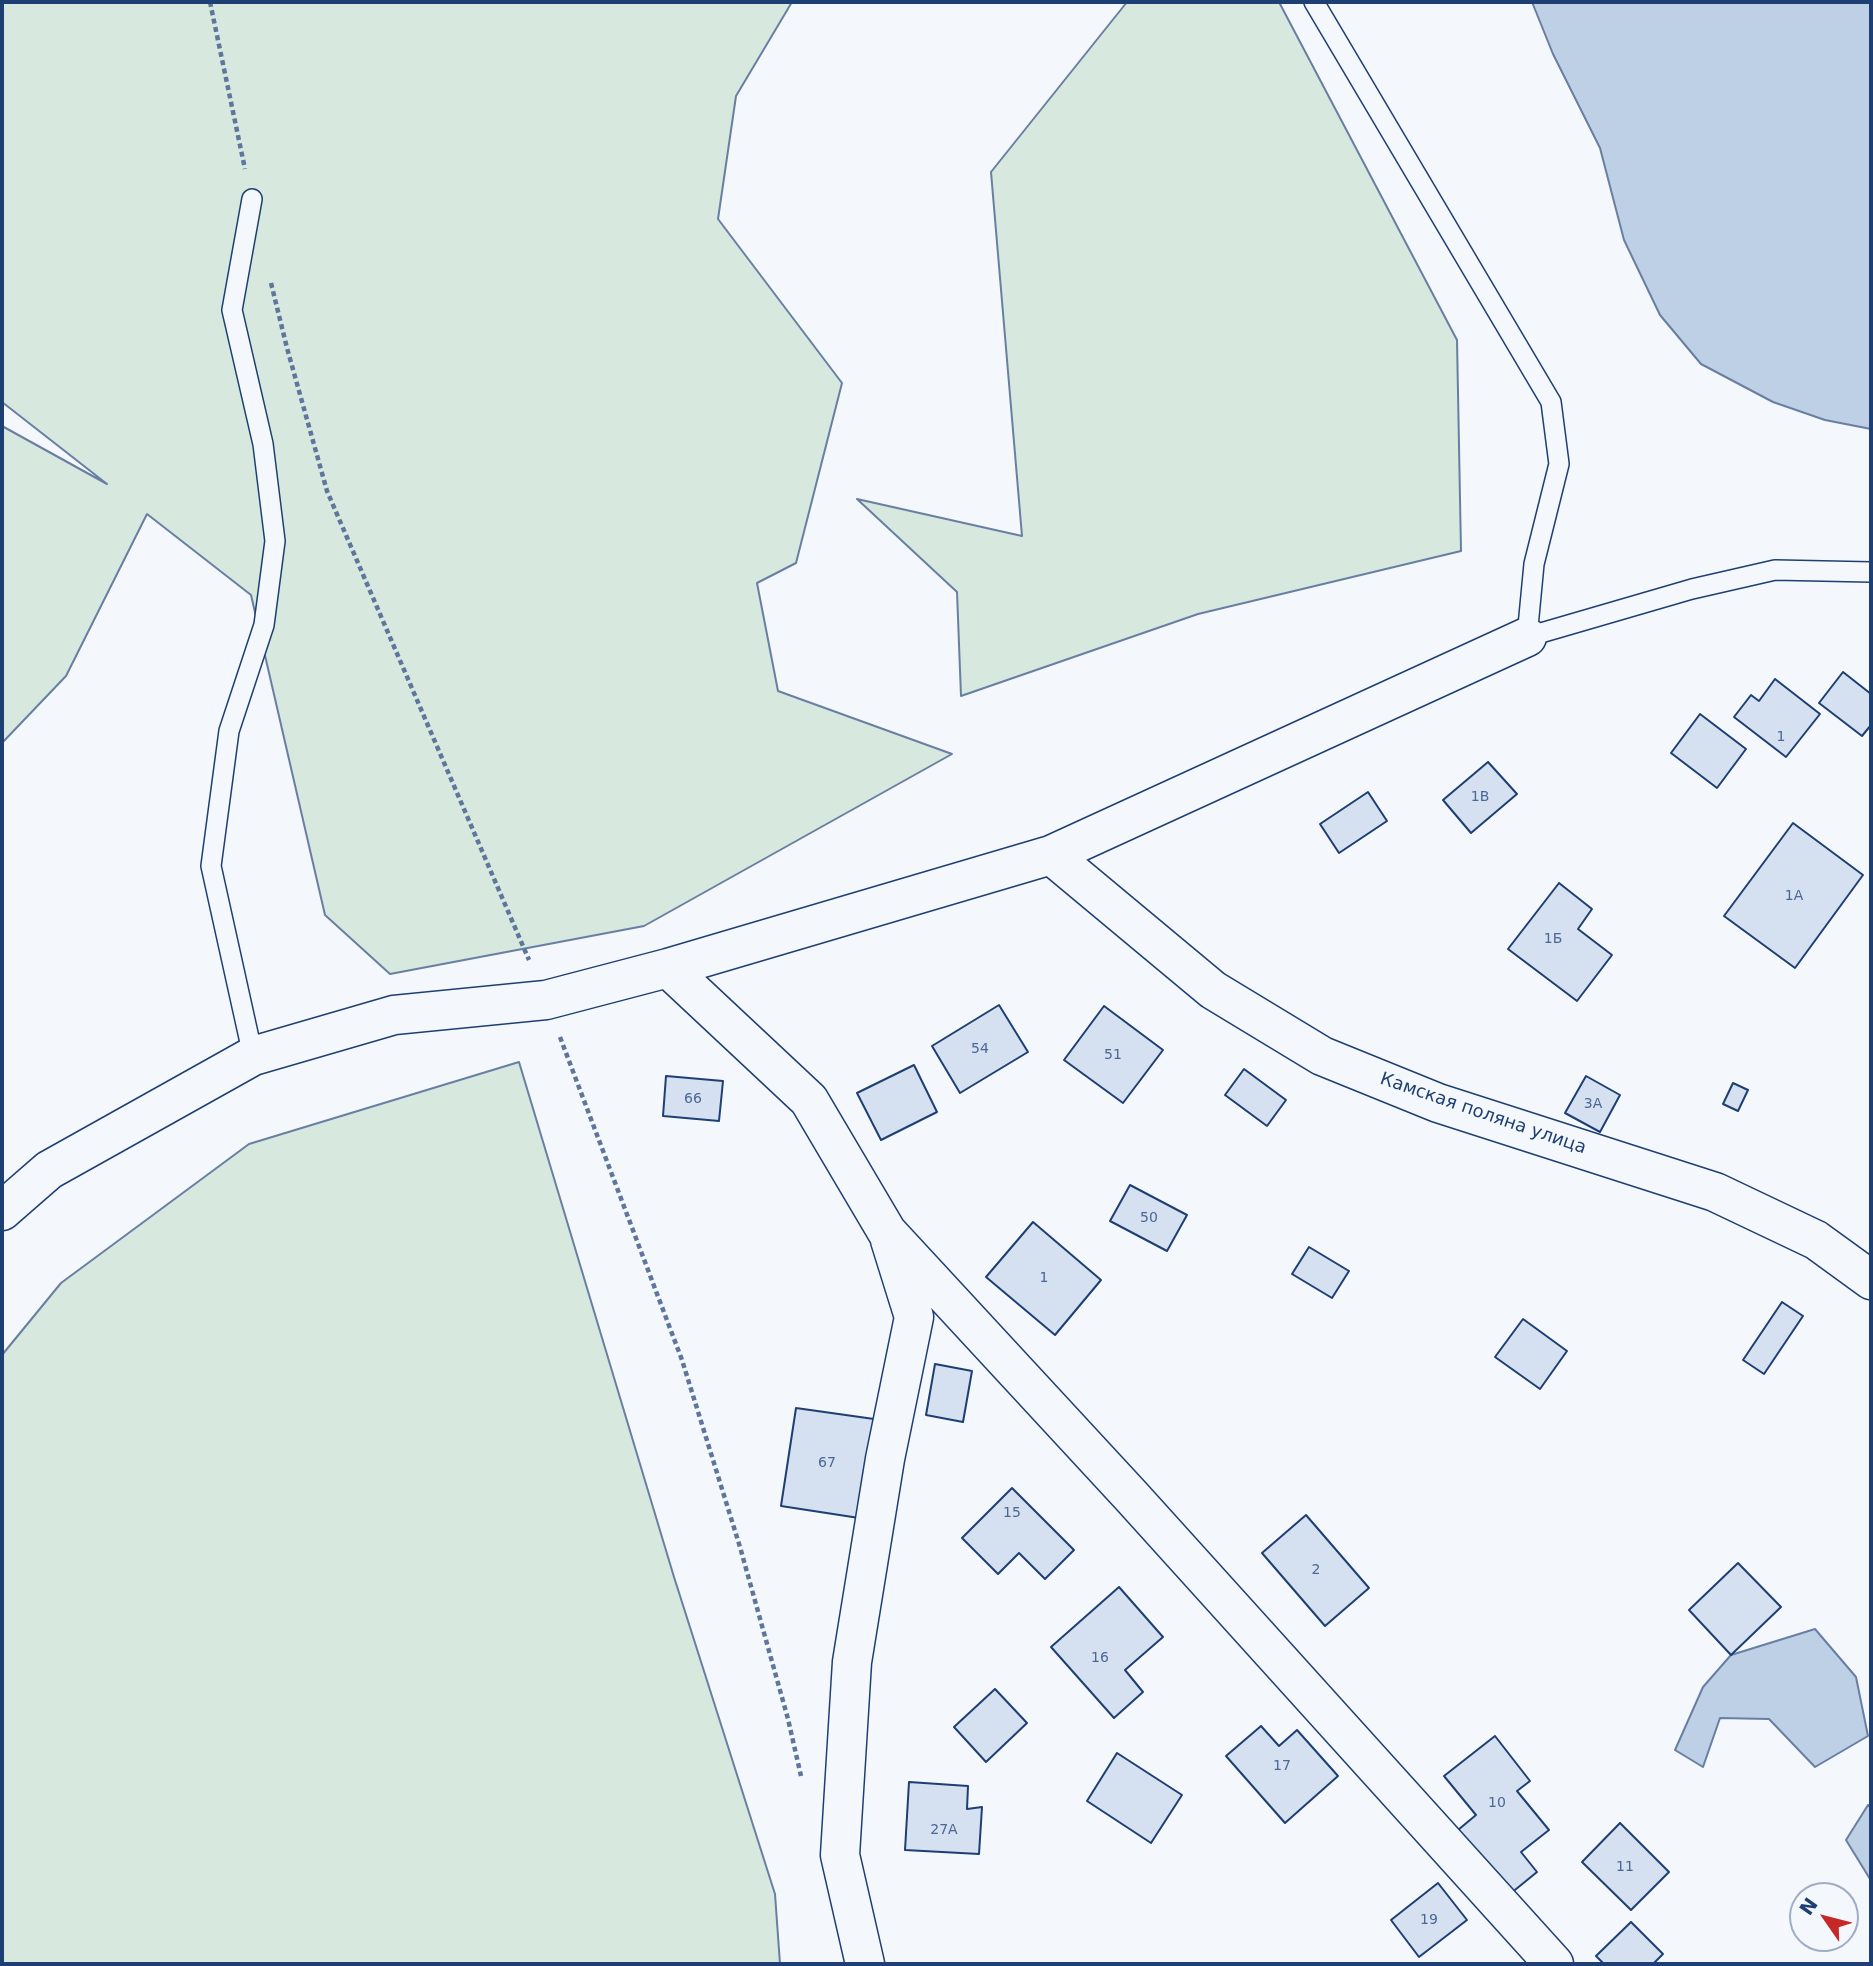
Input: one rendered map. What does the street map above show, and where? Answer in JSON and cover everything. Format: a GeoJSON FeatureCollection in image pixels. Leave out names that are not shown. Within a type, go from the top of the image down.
{"type":"FeatureCollection","features":[{"type":"Feature","properties":{"kind":"street"},"geometry":{"type":"LineString","coordinates":[[2,1211],[49,1170],[253,1056],[394,1015],[546,1000],[668,968],[1051,855],[1527,637]]}},
{"type":"Feature","properties":{"kind":"street","name":"Камская поляна улица"},"geometry":{"type":"LineString","coordinates":[[1051,855],[1213,990],[1322,1056],[1438,1103],[1715,1192],[1816,1240],[1871,1280]]}},
{"type":"Feature","properties":{"kind":"street"},"geometry":{"type":"LineString","coordinates":[[668,968],[809,1100],[887,1231],[1123,1487],[1554,1964]]}},
{"type":"Feature","properties":{"kind":"street"},"geometry":{"type":"LineString","coordinates":[[865,1964],[840,1856],[851,1675],[885,1459],[914,1317],[887,1231]]}},
{"type":"Feature","properties":{"kind":"lane"},"geometry":{"type":"LineString","coordinates":[[1314,2],[1551,402],[1559,464],[1534,564],[1527,637],[1692,589],[1774,570],[1871,572]]}},
{"type":"Feature","properties":{"kind":"lane"},"geometry":{"type":"LineString","coordinates":[[252,200],[232,310],[263,443],[275,541],[264,625],[229,731],[211,866],[253,1056]]}},
{"type":"Feature","properties":{"kind":"shaded area"},"geometry":{"type":"Polygon","coordinates":[[[2,2],[792,2],[736,96],[718,219],[842,383],[796,563],[757,583],[778,691],[952,754],[644,926],[390,974],[325,915],[251,595],[147,514],[66,676],[2,743],[2,426],[107,484],[2,402],[2,2]]]}},
{"type":"Feature","properties":{"kind":"shaded area"},"geometry":{"type":"Polygon","coordinates":[[[1127,2],[1279,2],[1457,340],[1461,551],[1198,614],[961,696],[957,592],[857,499],[1022,536],[991,172],[1127,2]]]}},
{"type":"Feature","properties":{"kind":"shaded area"},"geometry":{"type":"Polygon","coordinates":[[[519,1062],[674,1577],[775,1894],[780,1964],[2,1964],[2,1355],[61,1283],[249,1144],[519,1062]]]}},
{"type":"Feature","properties":{"kind":"water"},"geometry":{"type":"Polygon","coordinates":[[[1532,2],[1871,2],[1871,429],[1825,420],[1773,402],[1701,364],[1660,315],[1624,240],[1600,148],[1553,54],[1532,2]]]}},
{"type":"Feature","properties":{"kind":"water"},"geometry":{"type":"Polygon","coordinates":[[[1815,1629],[1856,1677],[1868,1736],[1815,1767],[1769,1719],[1720,1718],[1703,1767],[1675,1750],[1703,1687],[1731,1655],[1815,1629]]]}},
{"type":"Feature","properties":{"kind":"water"},"geometry":{"type":"Polygon","coordinates":[[[1868,1805],[1871,1808],[1870,1879],[1846,1840],[1868,1805]]]}},
{"type":"Feature","properties":{"kind":"building"},"geometry":{"type":"Polygon","coordinates":[[[1843,672],[1871,694],[1871,725],[1862,736],[1819,703],[1843,672]]]}},
{"type":"Feature","properties":{"kind":"building"},"geometry":{"type":"Polygon","coordinates":[[[1775,679],[1820,714],[1786,757],[1734,717],[1751,695],[1759,701],[1775,679]]]}},
{"type":"Feature","properties":{"kind":"building"},"geometry":{"type":"Polygon","coordinates":[[[1700,714],[1746,749],[1717,788],[1671,753],[1700,714]]]}},
{"type":"Feature","properties":{"kind":"building"},"geometry":{"type":"Polygon","coordinates":[[[1488,762],[1517,794],[1471,833],[1443,800],[1488,762]]]}},
{"type":"Feature","properties":{"kind":"building"},"geometry":{"type":"Polygon","coordinates":[[[1368,792],[1387,821],[1339,853],[1320,824],[1368,792]]]}},
{"type":"Feature","properties":{"kind":"building"},"geometry":{"type":"Polygon","coordinates":[[[1793,823],[1863,875],[1795,968],[1724,916],[1793,823]]]}},
{"type":"Feature","properties":{"kind":"building"},"geometry":{"type":"Polygon","coordinates":[[[1559,883],[1592,909],[1578,929],[1612,955],[1577,1001],[1508,949],[1559,883]]]}},
{"type":"Feature","properties":{"kind":"building"},"geometry":{"type":"Polygon","coordinates":[[[999,1005],[1028,1052],[960,1093],[932,1046],[999,1005]]]}},
{"type":"Feature","properties":{"kind":"building"},"geometry":{"type":"Polygon","coordinates":[[[1104,1006],[1163,1050],[1123,1103],[1064,1060],[1104,1006]]]}},
{"type":"Feature","properties":{"kind":"building"},"geometry":{"type":"Polygon","coordinates":[[[914,1065],[937,1112],[881,1140],[857,1093],[914,1065]]]}},
{"type":"Feature","properties":{"kind":"building"},"geometry":{"type":"Polygon","coordinates":[[[1244,1069],[1286,1100],[1267,1126],[1225,1095],[1244,1069]]]}},
{"type":"Feature","properties":{"kind":"building"},"geometry":{"type":"Polygon","coordinates":[[[666,1076],[723,1081],[719,1121],[663,1116],[666,1076]]]}},
{"type":"Feature","properties":{"kind":"building"},"geometry":{"type":"Polygon","coordinates":[[[1586,1076],[1620,1095],[1600,1132],[1565,1113],[1586,1076]]]}},
{"type":"Feature","properties":{"kind":"building"},"geometry":{"type":"Polygon","coordinates":[[[1733,1083],[1748,1090],[1738,1111],[1723,1104],[1733,1083]]]}},
{"type":"Feature","properties":{"kind":"building"},"geometry":{"type":"Polygon","coordinates":[[[1130,1185],[1187,1215],[1167,1251],[1110,1221],[1130,1185]]]}},
{"type":"Feature","properties":{"kind":"building"},"geometry":{"type":"Polygon","coordinates":[[[1033,1222],[1101,1280],[1055,1335],[986,1277],[1033,1222]]]}},
{"type":"Feature","properties":{"kind":"building"},"geometry":{"type":"Polygon","coordinates":[[[1309,1247],[1349,1271],[1332,1298],[1292,1274],[1309,1247]]]}},
{"type":"Feature","properties":{"kind":"building"},"geometry":{"type":"Polygon","coordinates":[[[1782,1302],[1803,1316],[1764,1374],[1743,1360],[1782,1302]]]}},
{"type":"Feature","properties":{"kind":"building"},"geometry":{"type":"Polygon","coordinates":[[[1523,1319],[1567,1351],[1540,1389],[1495,1357],[1523,1319]]]}},
{"type":"Feature","properties":{"kind":"building"},"geometry":{"type":"Polygon","coordinates":[[[935,1364],[972,1371],[963,1422],[926,1415],[935,1364]]]}},
{"type":"Feature","properties":{"kind":"building"},"geometry":{"type":"Polygon","coordinates":[[[796,1408],[874,1419],[859,1518],[781,1506],[796,1408]]]}},
{"type":"Feature","properties":{"kind":"building"},"geometry":{"type":"Polygon","coordinates":[[[1012,1488],[1074,1550],[1045,1579],[1019,1553],[998,1574],[962,1538],[1012,1488]]]}},
{"type":"Feature","properties":{"kind":"building"},"geometry":{"type":"Polygon","coordinates":[[[1306,1515],[1369,1588],[1325,1626],[1262,1553],[1306,1515]]]}},
{"type":"Feature","properties":{"kind":"building"},"geometry":{"type":"Polygon","coordinates":[[[1738,1563],[1781,1607],[1731,1655],[1689,1610],[1738,1563]]]}},
{"type":"Feature","properties":{"kind":"building"},"geometry":{"type":"Polygon","coordinates":[[[1119,1587],[1163,1637],[1125,1670],[1143,1692],[1114,1718],[1051,1647],[1119,1587]]]}},
{"type":"Feature","properties":{"kind":"building"},"geometry":{"type":"Polygon","coordinates":[[[995,1689],[1027,1723],[986,1762],[954,1727],[995,1689]]]}},
{"type":"Feature","properties":{"kind":"building"},"geometry":{"type":"Polygon","coordinates":[[[1261,1726],[1279,1746],[1297,1730],[1338,1776],[1285,1823],[1226,1756],[1261,1726]]]}},
{"type":"Feature","properties":{"kind":"building"},"geometry":{"type":"Polygon","coordinates":[[[1495,1736],[1530,1781],[1517,1791],[1549,1830],[1521,1852],[1537,1872],[1510,1894],[1458,1830],[1476,1815],[1444,1776],[1495,1736]]]}},
{"type":"Feature","properties":{"kind":"building"},"geometry":{"type":"Polygon","coordinates":[[[1117,1753],[1182,1795],[1151,1843],[1087,1801],[1117,1753]]]}},
{"type":"Feature","properties":{"kind":"building"},"geometry":{"type":"Polygon","coordinates":[[[909,1782],[968,1786],[967,1809],[982,1807],[979,1854],[905,1850],[909,1782]]]}},
{"type":"Feature","properties":{"kind":"building"},"geometry":{"type":"Polygon","coordinates":[[[1620,1823],[1669,1872],[1631,1910],[1582,1862],[1620,1823]]]}},
{"type":"Feature","properties":{"kind":"building"},"geometry":{"type":"Polygon","coordinates":[[[1438,1883],[1467,1920],[1419,1957],[1391,1920],[1438,1883]]]}},
{"type":"Feature","properties":{"kind":"building"},"geometry":{"type":"Polygon","coordinates":[[[1631,1922],[1663,1954],[1653,1964],[1604,1964],[1596,1956],[1631,1922]]]}}]}
